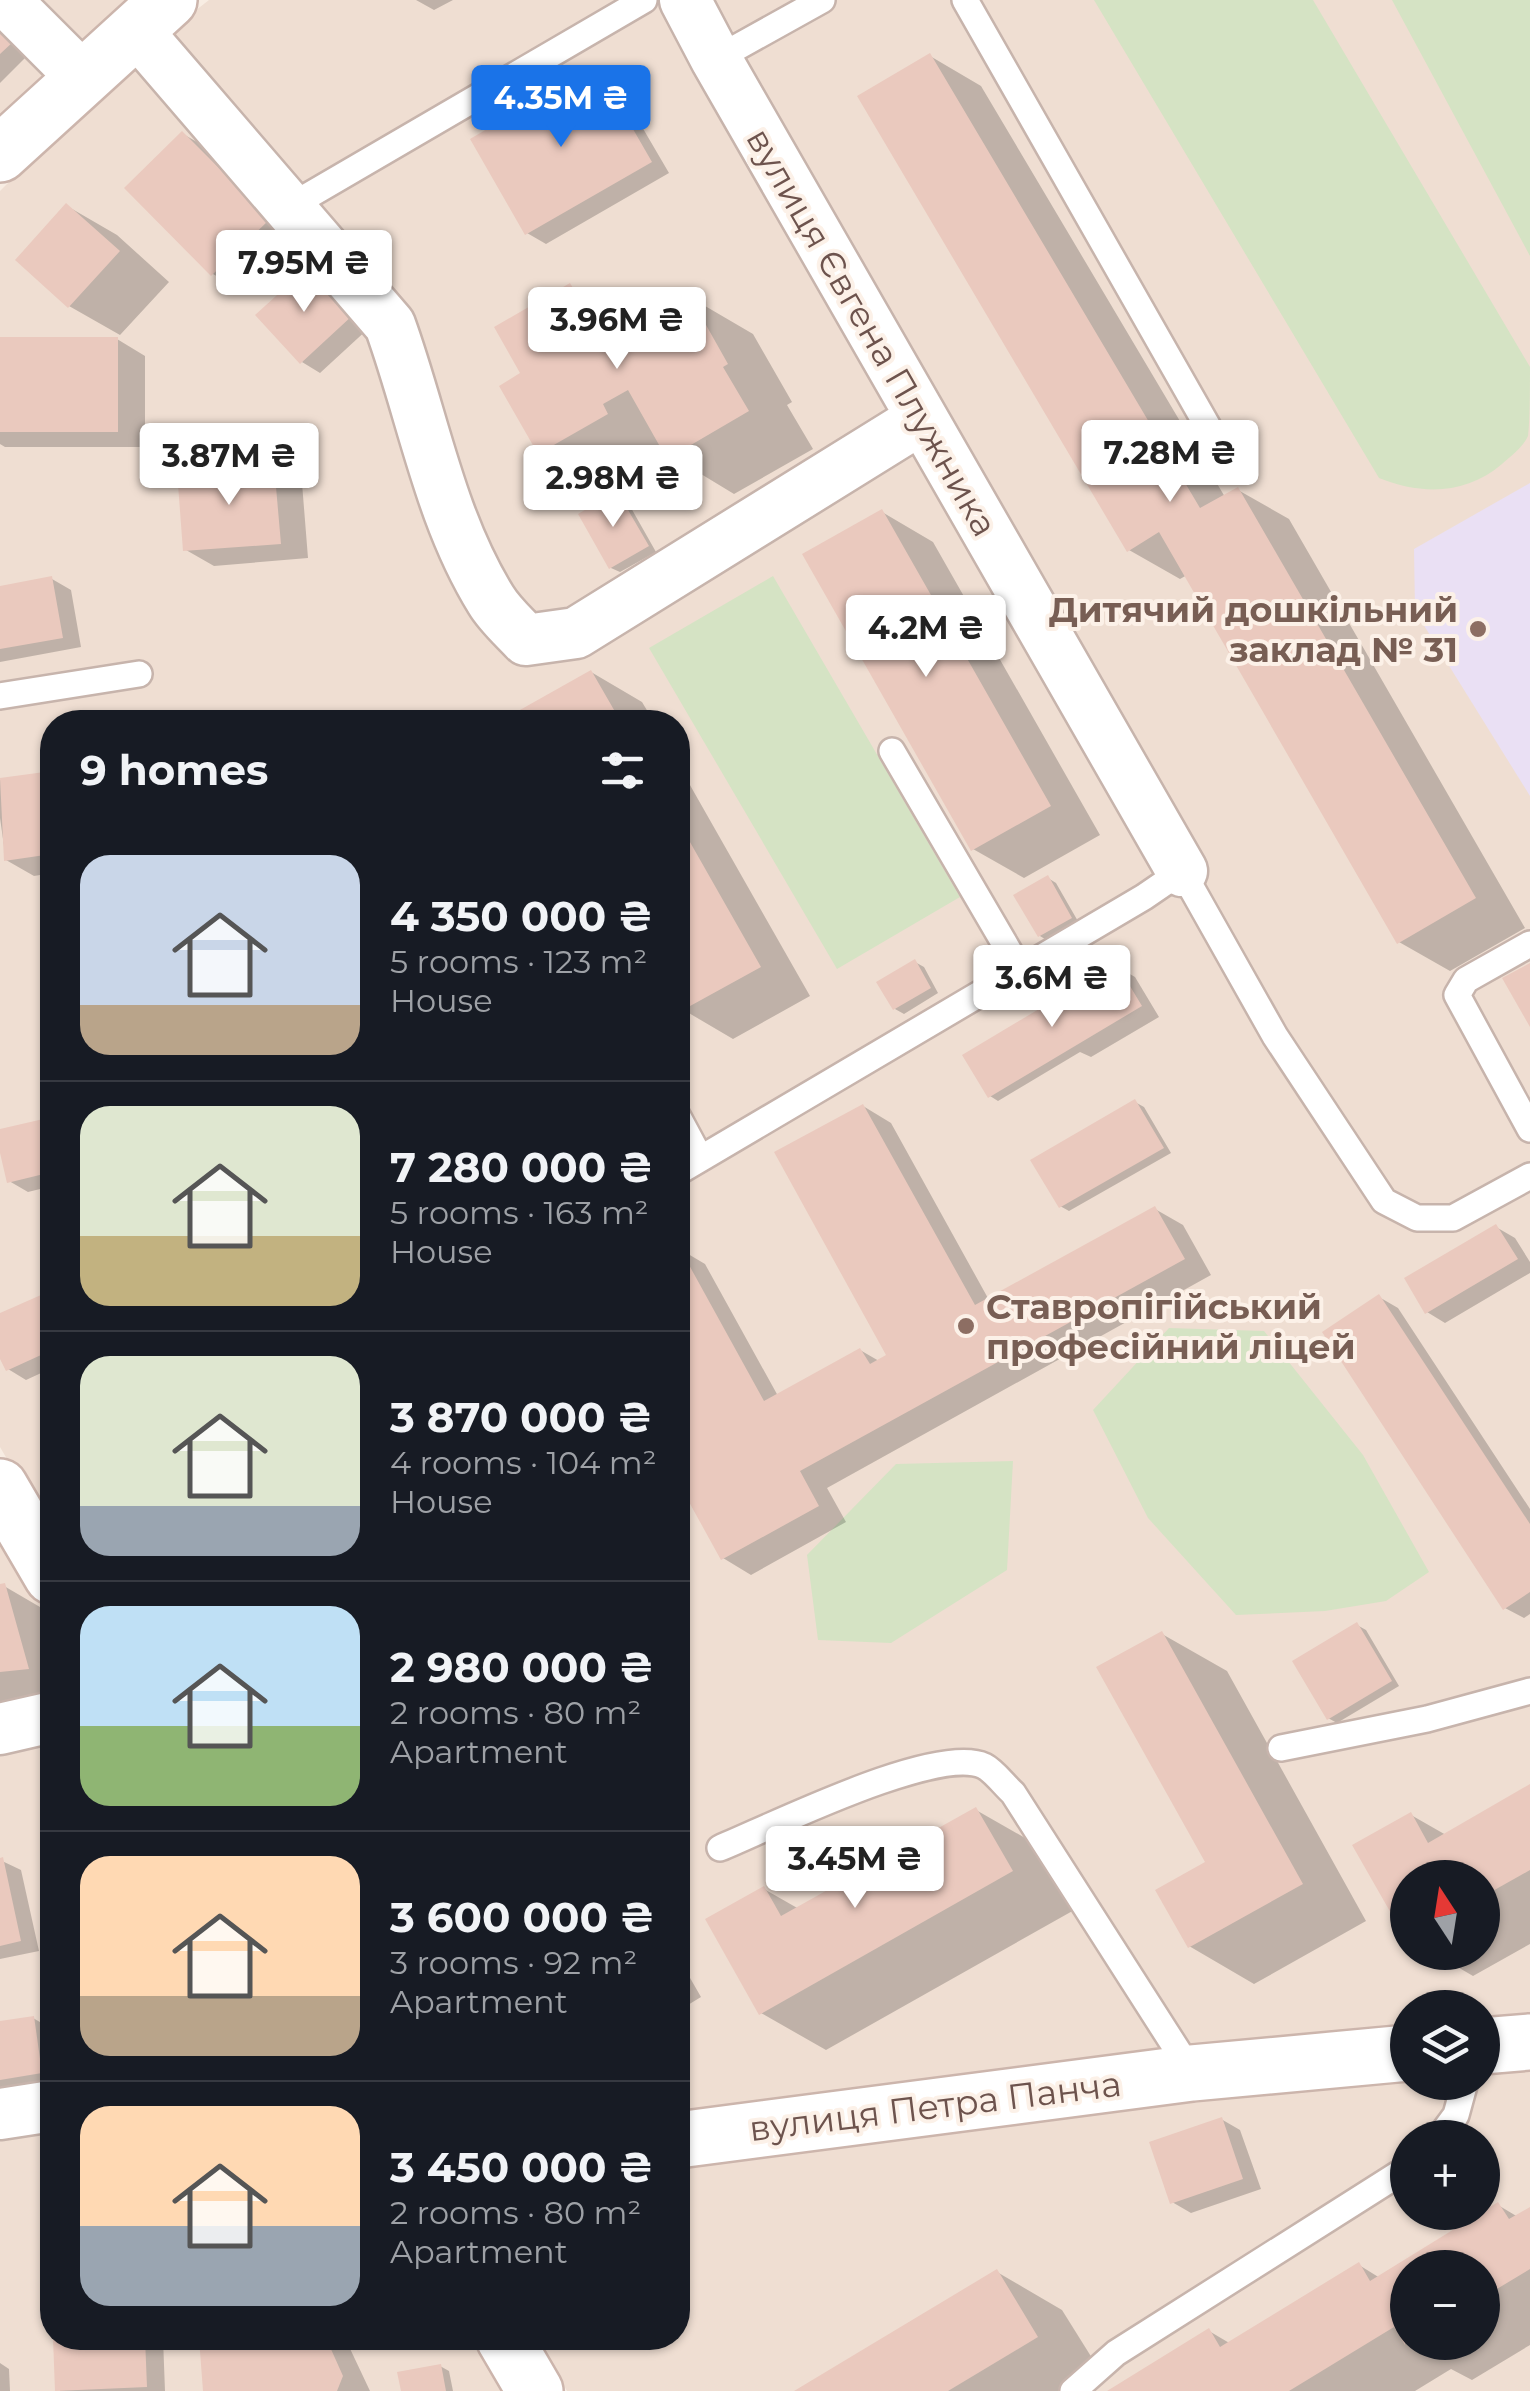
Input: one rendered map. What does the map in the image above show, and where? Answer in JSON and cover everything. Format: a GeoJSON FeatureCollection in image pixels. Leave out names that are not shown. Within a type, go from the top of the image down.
{"type":"FeatureCollection","features":[{"type":"Feature","properties":{"kind":"street"},"geometry":{"type":"LineString","coordinates":[[5,0],[82,77]]}},
{"type":"Feature","properties":{"kind":"street","name":"вулиця Євгена Плужника"},"geometry":{"type":"LineString","coordinates":[[685,0],[1182,871]]}},
{"type":"Feature","properties":{"kind":"street"},"geometry":{"type":"LineString","coordinates":[[0,154],[152,15],[290,207],[390,325],[432,462],[461,540],[492,602],[526,640],[576,633],[921,418]]}},
{"type":"Feature","properties":{"kind":"street"},"geometry":{"type":"LineString","coordinates":[[0,1487],[40,1555]]}},
{"type":"Feature","properties":{"kind":"street"},"geometry":{"type":"LineString","coordinates":[[0,1728],[40,1720]]}},
{"type":"Feature","properties":{"kind":"street"},"geometry":{"type":"LineString","coordinates":[[1500,2044],[1530,2042]]}},
{"type":"Feature","properties":{"kind":"street","name":"вулиця Петра Панча"},"geometry":{"type":"LineString","coordinates":[[690,2138],[1192,2072],[1390,2054]]}},
{"type":"Feature","properties":{"kind":"street"},"geometry":{"type":"LineString","coordinates":[[0,2114],[40,2108]]}},
{"type":"Feature","properties":{"kind":"street"},"geometry":{"type":"LineString","coordinates":[[511,2350],[535,2391]]}},
{"type":"Feature","properties":{"kind":"lane"},"geometry":{"type":"LineString","coordinates":[[290,207],[644,0]]}},
{"type":"Feature","properties":{"kind":"lane"},"geometry":{"type":"LineString","coordinates":[[716,59],[822,0]]}},
{"type":"Feature","properties":{"kind":"lane"},"geometry":{"type":"LineString","coordinates":[[965,0],[1228,462]]}},
{"type":"Feature","properties":{"kind":"lane"},"geometry":{"type":"LineString","coordinates":[[0,696],[139,674]]}},
{"type":"Feature","properties":{"kind":"lane"},"geometry":{"type":"LineString","coordinates":[[892,751],[1020,970]]}},
{"type":"Feature","properties":{"kind":"lane"},"geometry":{"type":"LineString","coordinates":[[690,1164],[1182,871],[1275,1036],[1384,1201],[1417,1218],[1453,1218],[1530,1176]]}},
{"type":"Feature","properties":{"kind":"lane"},"geometry":{"type":"LineString","coordinates":[[1530,944],[1466,980],[1457,995],[1530,1129]]}},
{"type":"Feature","properties":{"kind":"lane"},"geometry":{"type":"LineString","coordinates":[[690,1139],[700,1158]]}},
{"type":"Feature","properties":{"kind":"lane"},"geometry":{"type":"LineString","coordinates":[[1281,1748],[1427,1720],[1530,1691]]}},
{"type":"Feature","properties":{"kind":"lane"},"geometry":{"type":"LineString","coordinates":[[720,1848],[912,1769],[949,1761],[984,1766],[1012,1793],[1192,2072]]}},
{"type":"Feature","properties":{"kind":"lane"},"geometry":{"type":"LineString","coordinates":[[1073,2391],[1116,2353],[1390,2179]]}},
{"type":"Feature","properties":{"kind":"shaded area"},"geometry":{"type":"Polygon","coordinates":[[[26,0],[137,0],[77,49],[26,0]]]}},
{"type":"Feature","properties":{"kind":"shaded area"},"geometry":{"type":"Polygon","coordinates":[[[209,0],[1530,0],[1530,2021],[1500,2024],[1500,1990],[1390,1990],[1390,2033],[690,2118],[690,710],[40,710],[40,1515],[0,1447],[0,191],[126,65],[209,0]]]}},
{"type":"Feature","properties":{"kind":"shaded area"},"geometry":{"type":"Polygon","coordinates":[[[0,9],[62,68],[0,132],[0,9]]]}},
{"type":"Feature","properties":{"kind":"shaded area","name":"Дитячий дошкільний заклад № 31"},"geometry":{"type":"Polygon","coordinates":[[[1530,483],[1530,796],[1415,611],[1414,549],[1530,483]]]}},
{"type":"Feature","properties":{"kind":"shaded area"},"geometry":{"type":"Polygon","coordinates":[[[0,1516],[40,1584],[40,2350],[491,2350],[515,2391],[0,2391],[0,1516]]]}},
{"type":"Feature","properties":{"kind":"shaded area"},"geometry":{"type":"Polygon","coordinates":[[[1530,2055],[1530,2391],[567,2391],[544,2350],[690,2350],[690,2155],[1390,2067],[1390,2100],[1500,2100],[1500,2058],[1530,2055]]]}},
{"type":"Feature","properties":{"kind":"green space"},"geometry":{"type":"Polygon","coordinates":[[[1094,0],[1313,0],[1530,367],[1528,436],[1513,455],[1488,474],[1458,487],[1427,489],[1379,478],[1094,0]]]}},
{"type":"Feature","properties":{"kind":"green space"},"geometry":{"type":"Polygon","coordinates":[[[1392,0],[1530,0],[1530,256],[1392,0]]]}},
{"type":"Feature","properties":{"kind":"green space"},"geometry":{"type":"Polygon","coordinates":[[[773,576],[960,897],[837,969],[690,718],[690,710],[685,710],[649,648],[773,576]]]}},
{"type":"Feature","properties":{"kind":"green space"},"geometry":{"type":"Polygon","coordinates":[[[1169,1328],[1264,1331],[1363,1455],[1429,1572],[1386,1601],[1325,1611],[1236,1615],[1148,1518],[1093,1410],[1169,1328]]]}},
{"type":"Feature","properties":{"kind":"green space"},"geometry":{"type":"Polygon","coordinates":[[[1013,1461],[1007,1570],[891,1643],[818,1640],[807,1555],[896,1464],[1013,1461]]]}},
{"type":"Feature","properties":{"kind":"building"},"geometry":{"type":"Polygon","coordinates":[[[0,26],[14,41],[0,54],[0,26]]]}},
{"type":"Feature","properties":{"kind":"building"},"geometry":{"type":"Polygon","coordinates":[[[930,53],[1200,508],[1238,487],[1476,898],[1397,944],[1159,532],[1127,552],[857,96],[930,53]]]}},
{"type":"Feature","properties":{"kind":"building"},"geometry":{"type":"Polygon","coordinates":[[[596,65],[652,162],[525,235],[470,139],[596,65]]]}},
{"type":"Feature","properties":{"kind":"building"},"geometry":{"type":"Polygon","coordinates":[[[182,131],[270,219],[211,276],[124,188],[182,131]]]}},
{"type":"Feature","properties":{"kind":"building"},"geometry":{"type":"Polygon","coordinates":[[[66,203],[120,251],[68,308],[15,260],[66,203]]]}},
{"type":"Feature","properties":{"kind":"building"},"geometry":{"type":"Polygon","coordinates":[[[308,267],[353,315],[300,364],[255,315],[308,267]]]}},
{"type":"Feature","properties":{"kind":"building"},"geometry":{"type":"Polygon","coordinates":[[[570,283],[609,350],[620,343],[615,336],[688,293],[749,411],[667,459],[628,390],[603,404],[608,414],[538,454],[499,386],[520,373],[494,327],[570,283]]]}},
{"type":"Feature","properties":{"kind":"building"},"geometry":{"type":"Polygon","coordinates":[[[0,337],[118,337],[118,432],[0,432],[0,337]]]}},
{"type":"Feature","properties":{"kind":"building"},"geometry":{"type":"Polygon","coordinates":[[[274,464],[281,544],[183,551],[177,471],[274,464]]]}},
{"type":"Feature","properties":{"kind":"building"},"geometry":{"type":"Polygon","coordinates":[[[617,491],[649,546],[609,569],[578,514],[617,491]]]}},
{"type":"Feature","properties":{"kind":"building"},"geometry":{"type":"Polygon","coordinates":[[[882,509],[1051,806],[971,851],[802,554],[882,509]]]}},
{"type":"Feature","properties":{"kind":"building"},"geometry":{"type":"Polygon","coordinates":[[[52,576],[63,638],[0,649],[0,586],[52,576]]]}},
{"type":"Feature","properties":{"kind":"building"},"geometry":{"type":"Polygon","coordinates":[[[591,670],[614,710],[520,710],[591,670]]]}},
{"type":"Feature","properties":{"kind":"building"},"geometry":{"type":"Polygon","coordinates":[[[40,773],[40,856],[4,861],[0,778],[40,773]]]}},
{"type":"Feature","properties":{"kind":"building"},"geometry":{"type":"Polygon","coordinates":[[[690,842],[761,967],[690,1006],[690,842]]]}},
{"type":"Feature","properties":{"kind":"building"},"geometry":{"type":"Polygon","coordinates":[[[1048,875],[1072,918],[1038,937],[1013,895],[1048,875]]]}},
{"type":"Feature","properties":{"kind":"building"},"geometry":{"type":"Polygon","coordinates":[[[915,959],[931,988],[893,1010],[876,982],[915,959]]]}},
{"type":"Feature","properties":{"kind":"building"},"geometry":{"type":"Polygon","coordinates":[[[1116,963],[1142,1006],[988,1098],[962,1055],[1116,963]]]}},
{"type":"Feature","properties":{"kind":"building"},"geometry":{"type":"Polygon","coordinates":[[[1530,963],[1530,1027],[1502,978],[1530,963]]]}},
{"type":"Feature","properties":{"kind":"building"},"geometry":{"type":"Polygon","coordinates":[[[1135,1099],[1164,1148],[1059,1208],[1030,1160],[1135,1099]]]}},
{"type":"Feature","properties":{"kind":"building","name":"Ставропігійський професійний ліцей"},"geometry":{"type":"Polygon","coordinates":[[[863,1104],[975,1305],[1155,1206],[1185,1259],[800,1471],[819,1506],[721,1560],[690,1504],[690,1267],[764,1401],[860,1348],[870,1364],[886,1355],[774,1152],[863,1104]]]}},
{"type":"Feature","properties":{"kind":"building"},"geometry":{"type":"Polygon","coordinates":[[[40,1120],[40,1175],[7,1183],[0,1153],[0,1129],[40,1120]]]}},
{"type":"Feature","properties":{"kind":"building"},"geometry":{"type":"Polygon","coordinates":[[[1496,1224],[1518,1259],[1425,1314],[1404,1278],[1496,1224]]]}},
{"type":"Feature","properties":{"kind":"building"},"geometry":{"type":"Polygon","coordinates":[[[1379,1294],[1530,1524],[1530,1592],[1503,1610],[1322,1332],[1379,1294]]]}},
{"type":"Feature","properties":{"kind":"building"},"geometry":{"type":"Polygon","coordinates":[[[40,1295],[40,1355],[6,1371],[0,1359],[0,1313],[40,1295]]]}},
{"type":"Feature","properties":{"kind":"building"},"geometry":{"type":"Polygon","coordinates":[[[5,1583],[29,1669],[0,1672],[0,1584],[5,1583]]]}},
{"type":"Feature","properties":{"kind":"building"},"geometry":{"type":"Polygon","coordinates":[[[1357,1622],[1392,1681],[1327,1720],[1292,1661],[1357,1622]]]}},
{"type":"Feature","properties":{"kind":"building"},"geometry":{"type":"Polygon","coordinates":[[[1162,1631],[1303,1884],[1188,1948],[1155,1890],[1205,1862],[1096,1667],[1162,1631]]]}},
{"type":"Feature","properties":{"kind":"building"},"geometry":{"type":"Polygon","coordinates":[[[1530,1784],[1530,1870],[1500,1887],[1500,1860],[1390,1860],[1390,1912],[1352,1845],[1411,1812],[1428,1843],[1530,1784]]]}},
{"type":"Feature","properties":{"kind":"building"},"geometry":{"type":"Polygon","coordinates":[[[976,1807],[1013,1871],[759,2015],[705,1919],[764,1886],[781,1916],[976,1807]]]}},
{"type":"Feature","properties":{"kind":"building"},"geometry":{"type":"Polygon","coordinates":[[[3,1857],[21,1941],[0,1946],[0,1858],[3,1857]]]}},
{"type":"Feature","properties":{"kind":"building"},"geometry":{"type":"Polygon","coordinates":[[[34,2016],[40,2073],[0,2080],[0,2021],[34,2016]]]}},
{"type":"Feature","properties":{"kind":"building"},"geometry":{"type":"Polygon","coordinates":[[[1222,2117],[1243,2179],[1170,2204],[1149,2142],[1222,2117]]]}},
{"type":"Feature","properties":{"kind":"building"},"geometry":{"type":"Polygon","coordinates":[[[1500,2205],[1509,2219],[1530,2207],[1530,2269],[1500,2287],[1500,2250],[1420,2250],[1453,2230],[1500,2230],[1500,2205]]]}},
{"type":"Feature","properties":{"kind":"building"},"geometry":{"type":"Polygon","coordinates":[[[1359,2262],[1370,2281],[1390,2269],[1390,2329],[1289,2391],[1107,2391],[1209,2328],[1220,2347],[1359,2262]]]}},
{"type":"Feature","properties":{"kind":"building"},"geometry":{"type":"Polygon","coordinates":[[[997,2269],[1038,2337],[948,2391],[794,2391],[997,2269]]]}},
{"type":"Feature","properties":{"kind":"building"},"geometry":{"type":"Polygon","coordinates":[[[53,2350],[145,2350],[147,2387],[55,2391],[53,2350]]]}},
{"type":"Feature","properties":{"kind":"building"},"geometry":{"type":"Polygon","coordinates":[[[200,2350],[331,2350],[343,2376],[337,2391],[203,2391],[200,2350]]]}},
{"type":"Feature","properties":{"kind":"building"},"geometry":{"type":"Polygon","coordinates":[[[441,2364],[446,2391],[401,2391],[397,2372],[441,2364]]]}},
{"type":"Feature","properties":{"kind":"place","name":"Дитячий дошкільний заклад № 31"},"geometry":{"type":"Point","coordinates":[1478,629]}},
{"type":"Feature","properties":{"kind":"place","name":"Ставропігійський професійний ліцей"},"geometry":{"type":"Point","coordinates":[966,1326]}}]}
